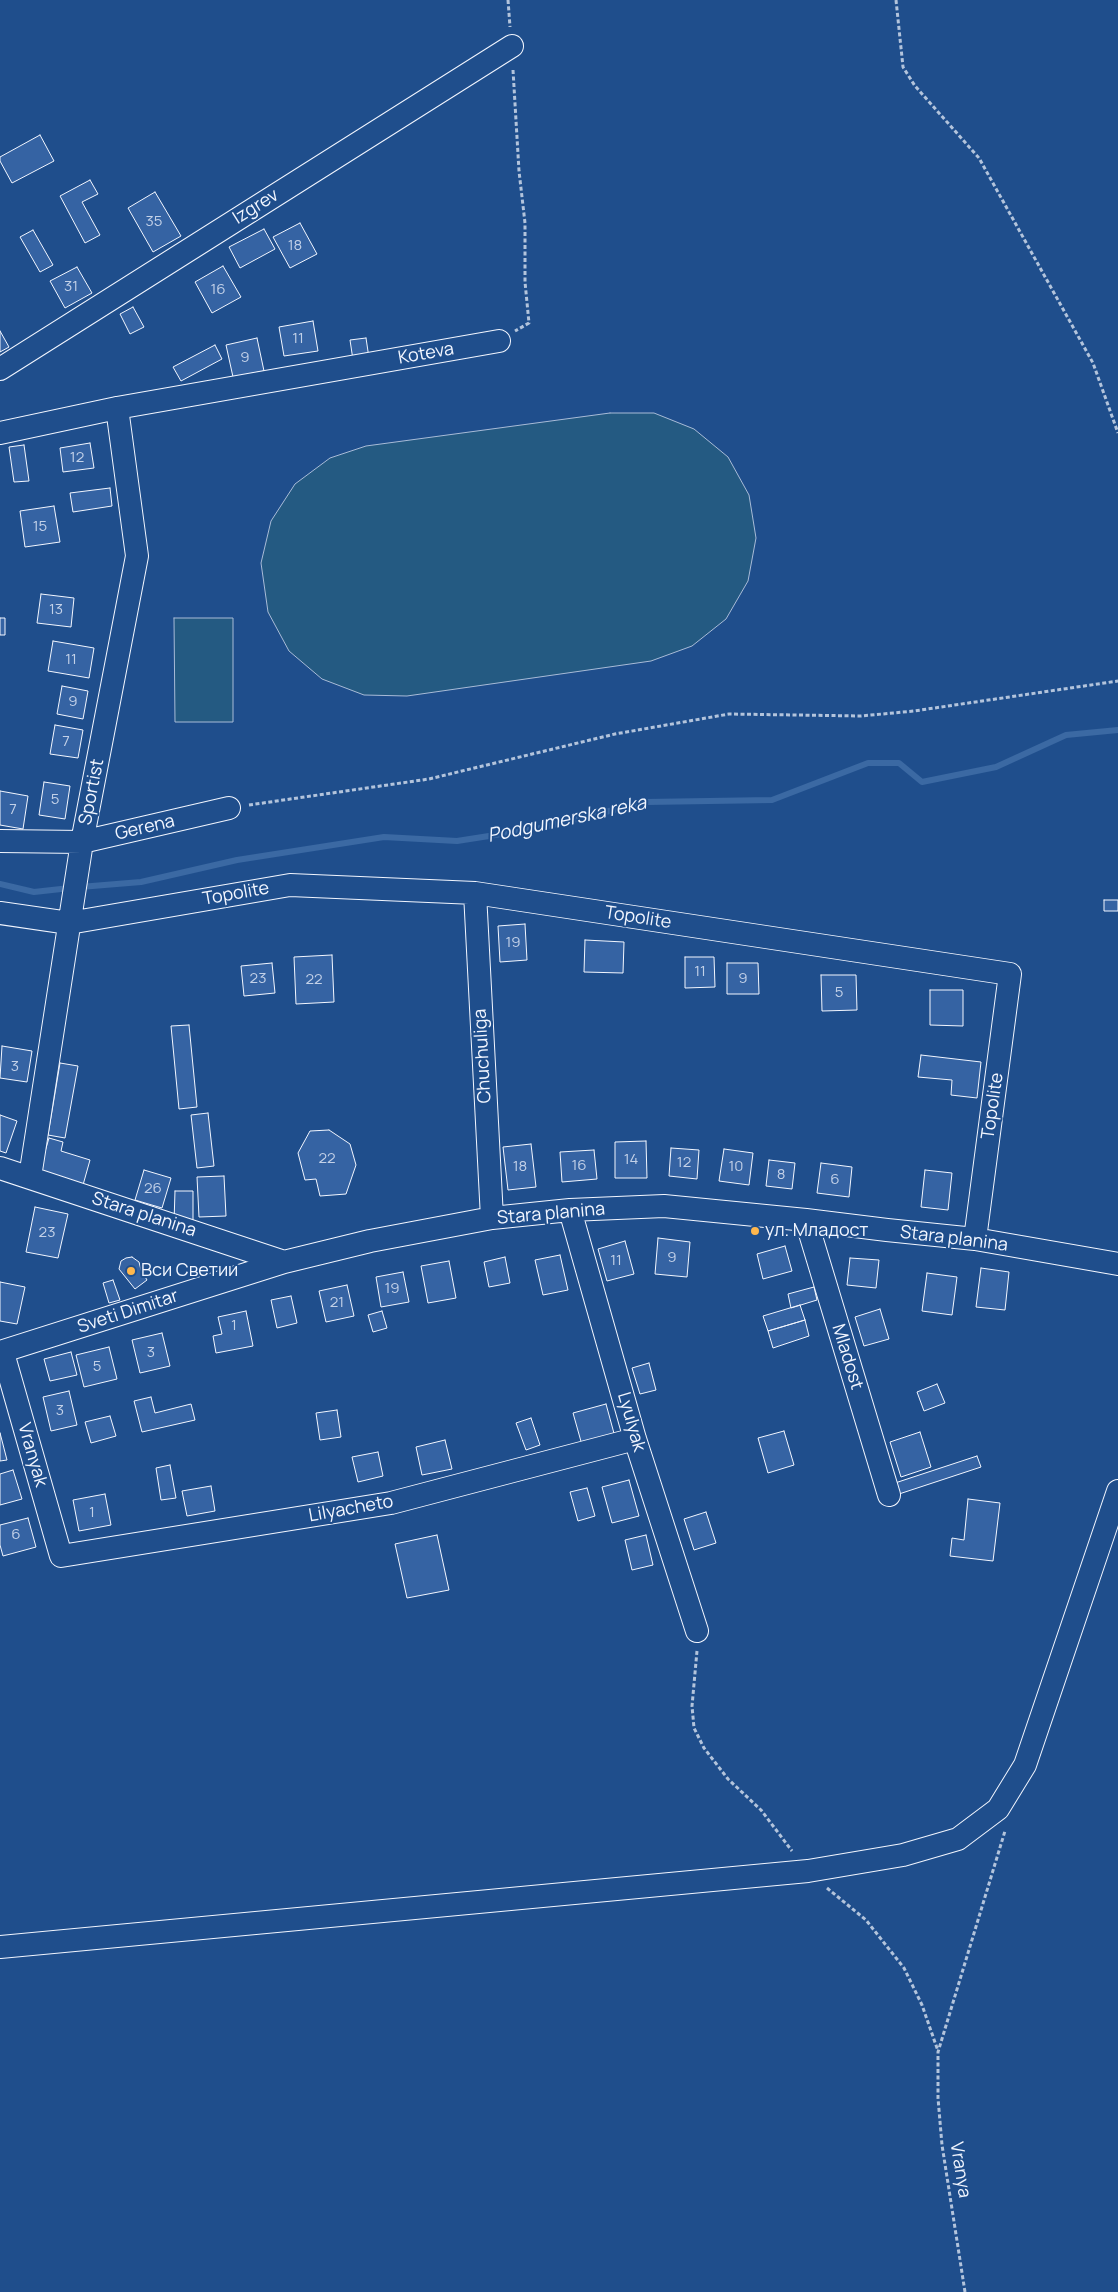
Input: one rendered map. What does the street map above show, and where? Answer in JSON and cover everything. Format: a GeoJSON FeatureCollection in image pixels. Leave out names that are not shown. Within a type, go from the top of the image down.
{"type":"FeatureCollection","features":[{"type":"Feature","properties":{"kind":"street","name":"Izgrev"},"geometry":{"type":"LineString","coordinates":[[0,369],[512,46]]}},
{"type":"Feature","properties":{"kind":"street","name":"Koteva"},"geometry":{"type":"LineString","coordinates":[[0,433],[117,408],[499,341]]}},
{"type":"Feature","properties":{"kind":"street","name":"Sportist"},"geometry":{"type":"LineString","coordinates":[[30,1177],[82,842],[137,556],[117,408]]}},
{"type":"Feature","properties":{"kind":"street","name":"Gerena"},"geometry":{"type":"LineString","coordinates":[[0,841],[82,842],[229,808]]}},
{"type":"Feature","properties":{"kind":"street","name":"Topolite"},"geometry":{"type":"LineString","coordinates":[[0,913],[70,923],[290,885],[475,893],[1010,974],[975,1239]]}},
{"type":"Feature","properties":{"kind":"street","name":"Chuchuliga"},"geometry":{"type":"LineString","coordinates":[[475,893],[492,1218]]}},
{"type":"Feature","properties":{"kind":"street","name":"Stara planina"},"geometry":{"type":"LineString","coordinates":[[0,1168],[284,1262],[370,1241],[492,1218],[570,1210],[664,1206],[975,1239],[1118,1264]]}},
{"type":"Feature","properties":{"kind":"street","name":"Lyulyak"},"geometry":{"type":"LineString","coordinates":[[570,1210],[635,1439],[697,1631]]}},
{"type":"Feature","properties":{"kind":"street","name":"Mladost"},"geometry":{"type":"LineString","coordinates":[[806,1220],[889,1495]]}},
{"type":"Feature","properties":{"kind":"street","name":"Sveti Dimitar"},"geometry":{"type":"LineString","coordinates":[[2,1353],[284,1262]]}},
{"type":"Feature","properties":{"kind":"street","name":"Vranyak"},"geometry":{"type":"LineString","coordinates":[[2,1353],[61,1556]]}},
{"type":"Feature","properties":{"kind":"street","name":"Lilyacheto"},"geometry":{"type":"LineString","coordinates":[[61,1556],[391,1503],[635,1439]]}},
{"type":"Feature","properties":{"kind":"street"},"geometry":{"type":"LineString","coordinates":[[0,1948],[808,1871],[903,1856],[958,1839],[998,1809],[1025,1765],[1118,1491]]}},
{"type":"Feature","properties":{"kind":"path"},"geometry":{"type":"LineString","coordinates":[[499,341],[529,323],[525,282],[525,223],[519,172],[508,0]]}},
{"type":"Feature","properties":{"kind":"path"},"geometry":{"type":"LineString","coordinates":[[896,0],[903,67],[914,86],[979,158],[1092,363],[1118,433]]}},
{"type":"Feature","properties":{"kind":"path"},"geometry":{"type":"LineString","coordinates":[[229,808],[429,779],[615,734],[729,714],[870,715],[914,711],[1118,681]]}},
{"type":"Feature","properties":{"kind":"path"},"geometry":{"type":"LineString","coordinates":[[697,1631],[698,1660],[692,1706],[694,1728],[704,1748],[728,1779],[761,1810],[808,1871],[866,1920],[904,1968],[922,2005],[938,2052]]}},
{"type":"Feature","properties":{"kind":"path"},"geometry":{"type":"LineString","coordinates":[[938,2052],[1008,1823]]}},
{"type":"Feature","properties":{"kind":"path","name":"Vranya"},"geometry":{"type":"LineString","coordinates":[[938,2052],[938,2098],[942,2145],[965,2292]]}},
{"type":"Feature","properties":{"kind":"shaded area"},"geometry":{"type":"Polygon","coordinates":[[[610,413],[654,413],[694,429],[728,457],[749,495],[756,538],[748,581],[726,619],[692,646],[651,661],[407,696],[364,695],[322,679],[289,651],[268,612],[261,563],[271,521],[295,484],[330,458],[366,446],[610,413]]]}},
{"type":"Feature","properties":{"kind":"shaded area"},"geometry":{"type":"Polygon","coordinates":[[[174,618],[233,618],[233,722],[175,722],[174,618]]]}},
{"type":"Feature","properties":{"kind":"building"},"geometry":{"type":"Polygon","coordinates":[[[40,135],[54,161],[12,183],[0,161],[0,157],[40,135]]]}},
{"type":"Feature","properties":{"kind":"building"},"geometry":{"type":"Polygon","coordinates":[[[90,180],[98,194],[82,202],[100,235],[85,243],[60,196],[90,180]]]}},
{"type":"Feature","properties":{"kind":"building"},"geometry":{"type":"Polygon","coordinates":[[[155,192],[181,236],[153,252],[128,208],[155,192]]]}},
{"type":"Feature","properties":{"kind":"building"},"geometry":{"type":"Polygon","coordinates":[[[300,223],[317,254],[290,268],[273,237],[300,223]]]}},
{"type":"Feature","properties":{"kind":"building"},"geometry":{"type":"Polygon","coordinates":[[[264,229],[275,249],[240,268],[229,247],[264,229]]]}},
{"type":"Feature","properties":{"kind":"building"},"geometry":{"type":"Polygon","coordinates":[[[33,230],[53,265],[40,272],[20,237],[33,230]]]}},
{"type":"Feature","properties":{"kind":"building"},"geometry":{"type":"Polygon","coordinates":[[[223,266],[241,297],[212,313],[195,282],[223,266]]]}},
{"type":"Feature","properties":{"kind":"building"},"geometry":{"type":"Polygon","coordinates":[[[77,267],[92,293],[65,308],[50,281],[77,267]]]}},
{"type":"Feature","properties":{"kind":"building"},"geometry":{"type":"Polygon","coordinates":[[[133,307],[144,327],[130,334],[120,314],[133,307]]]}},
{"type":"Feature","properties":{"kind":"building"},"geometry":{"type":"Polygon","coordinates":[[[313,321],[318,351],[284,356],[279,327],[313,321]]]}},
{"type":"Feature","properties":{"kind":"building"},"geometry":{"type":"Polygon","coordinates":[[[0,331],[9,347],[0,352],[0,331]]]}},
{"type":"Feature","properties":{"kind":"building"},"geometry":{"type":"Polygon","coordinates":[[[257,338],[264,371],[233,377],[226,345],[257,338]]]}},
{"type":"Feature","properties":{"kind":"building"},"geometry":{"type":"Polygon","coordinates":[[[366,338],[369,358],[353,360],[350,340],[366,338]]]}},
{"type":"Feature","properties":{"kind":"building"},"geometry":{"type":"Polygon","coordinates":[[[215,345],[222,359],[181,381],[173,367],[215,345]]]}},
{"type":"Feature","properties":{"kind":"building"},"geometry":{"type":"Polygon","coordinates":[[[90,443],[94,468],[63,472],[60,448],[90,443]]]}},
{"type":"Feature","properties":{"kind":"building"},"geometry":{"type":"Polygon","coordinates":[[[24,445],[29,481],[14,482],[9,447],[24,445]]]}},
{"type":"Feature","properties":{"kind":"building"},"geometry":{"type":"Polygon","coordinates":[[[110,488],[112,506],[73,512],[70,493],[110,488]]]}},
{"type":"Feature","properties":{"kind":"building"},"geometry":{"type":"Polygon","coordinates":[[[54,506],[60,542],[25,547],[20,511],[54,506]]]}},
{"type":"Feature","properties":{"kind":"building"},"geometry":{"type":"Polygon","coordinates":[[[41,594],[74,598],[71,627],[37,623],[41,594]]]}},
{"type":"Feature","properties":{"kind":"building"},"geometry":{"type":"Polygon","coordinates":[[[0,618],[5,618],[5,635],[0,635],[0,618]]]}},
{"type":"Feature","properties":{"kind":"building"},"geometry":{"type":"Polygon","coordinates":[[[53,641],[94,648],[89,678],[48,671],[53,641]]]}},
{"type":"Feature","properties":{"kind":"building"},"geometry":{"type":"Polygon","coordinates":[[[62,686],[88,691],[83,719],[57,714],[62,686]]]}},
{"type":"Feature","properties":{"kind":"building"},"geometry":{"type":"Polygon","coordinates":[[[55,725],[83,730],[78,758],[50,754],[55,725]]]}},
{"type":"Feature","properties":{"kind":"building"},"geometry":{"type":"Polygon","coordinates":[[[44,782],[70,786],[65,819],[39,815],[44,782]]]}},
{"type":"Feature","properties":{"kind":"building"},"geometry":{"type":"Polygon","coordinates":[[[0,791],[28,796],[23,829],[0,825],[0,791]]]}},
{"type":"Feature","properties":{"kind":"building"},"geometry":{"type":"Polygon","coordinates":[[[1104,900],[1118,900],[1118,911],[1104,911],[1104,900]]]}},
{"type":"Feature","properties":{"kind":"building"},"geometry":{"type":"Polygon","coordinates":[[[525,924],[527,960],[500,962],[498,926],[525,924]]]}},
{"type":"Feature","properties":{"kind":"building"},"geometry":{"type":"Polygon","coordinates":[[[585,940],[624,942],[623,973],[584,972],[585,940]]]}},
{"type":"Feature","properties":{"kind":"building"},"geometry":{"type":"Polygon","coordinates":[[[332,955],[334,1002],[296,1004],[294,957],[332,955]]]}},
{"type":"Feature","properties":{"kind":"building"},"geometry":{"type":"Polygon","coordinates":[[[685,957],[714,957],[715,987],[685,988],[685,957]]]}},
{"type":"Feature","properties":{"kind":"building"},"geometry":{"type":"Polygon","coordinates":[[[272,963],[275,993],[244,996],[241,966],[272,963]]]}},
{"type":"Feature","properties":{"kind":"building"},"geometry":{"type":"Polygon","coordinates":[[[727,963],[758,963],[759,994],[727,994],[727,963]]]}},
{"type":"Feature","properties":{"kind":"building"},"geometry":{"type":"Polygon","coordinates":[[[821,975],[856,975],[857,1010],[822,1011],[821,975]]]}},
{"type":"Feature","properties":{"kind":"building"},"geometry":{"type":"Polygon","coordinates":[[[930,990],[963,990],[963,1026],[930,1025],[930,990]]]}},
{"type":"Feature","properties":{"kind":"building"},"geometry":{"type":"Polygon","coordinates":[[[189,1025],[197,1107],[179,1109],[171,1026],[189,1025]]]}},
{"type":"Feature","properties":{"kind":"building"},"geometry":{"type":"Polygon","coordinates":[[[2,1046],[32,1051],[27,1082],[0,1078],[2,1046]]]}},
{"type":"Feature","properties":{"kind":"building"},"geometry":{"type":"Polygon","coordinates":[[[921,1055],[981,1062],[977,1098],[951,1095],[952,1080],[918,1077],[921,1055]]]}},
{"type":"Feature","properties":{"kind":"building"},"geometry":{"type":"Polygon","coordinates":[[[60,1063],[78,1066],[65,1138],[48,1135],[60,1063]]]}},
{"type":"Feature","properties":{"kind":"building"},"geometry":{"type":"Polygon","coordinates":[[[208,1113],[214,1166],[197,1168],[191,1115],[208,1113]]]}},
{"type":"Feature","properties":{"kind":"building"},"geometry":{"type":"Polygon","coordinates":[[[0,1115],[17,1121],[6,1153],[0,1151],[0,1115]]]}},
{"type":"Feature","properties":{"kind":"building"},"geometry":{"type":"Polygon","coordinates":[[[329,1130],[350,1144],[356,1165],[346,1194],[320,1196],[316,1179],[305,1180],[298,1153],[310,1131],[329,1130]]]}},
{"type":"Feature","properties":{"kind":"building"},"geometry":{"type":"Polygon","coordinates":[[[49,1138],[63,1142],[61,1151],[90,1160],[83,1185],[39,1172],[49,1138]]]}},
{"type":"Feature","properties":{"kind":"building"},"geometry":{"type":"Polygon","coordinates":[[[646,1141],[647,1178],[615,1178],[615,1142],[646,1141]]]}},
{"type":"Feature","properties":{"kind":"building"},"geometry":{"type":"Polygon","coordinates":[[[531,1144],[536,1187],[508,1190],[503,1147],[531,1144]]]}},
{"type":"Feature","properties":{"kind":"building"},"geometry":{"type":"Polygon","coordinates":[[[671,1148],[699,1150],[697,1179],[669,1176],[671,1148]]]}},
{"type":"Feature","properties":{"kind":"building"},"geometry":{"type":"Polygon","coordinates":[[[724,1149],[753,1153],[749,1185],[719,1181],[724,1149]]]}},
{"type":"Feature","properties":{"kind":"building"},"geometry":{"type":"Polygon","coordinates":[[[594,1150],[597,1179],[562,1182],[560,1152],[594,1150]]]}},
{"type":"Feature","properties":{"kind":"building"},"geometry":{"type":"Polygon","coordinates":[[[769,1160],[795,1163],[792,1189],[766,1186],[769,1160]]]}},
{"type":"Feature","properties":{"kind":"building"},"geometry":{"type":"Polygon","coordinates":[[[821,1163],[852,1167],[849,1197],[817,1193],[821,1163]]]}},
{"type":"Feature","properties":{"kind":"building"},"geometry":{"type":"Polygon","coordinates":[[[144,1170],[171,1178],[162,1208],[135,1200],[144,1170]]]}},
{"type":"Feature","properties":{"kind":"building"},"geometry":{"type":"Polygon","coordinates":[[[925,1170],[952,1173],[948,1210],[921,1207],[925,1170]]]}},
{"type":"Feature","properties":{"kind":"building"},"geometry":{"type":"Polygon","coordinates":[[[224,1176],[226,1216],[199,1217],[197,1177],[224,1176]]]}},
{"type":"Feature","properties":{"kind":"building"},"geometry":{"type":"Polygon","coordinates":[[[175,1191],[193,1191],[193,1223],[174,1223],[175,1191]]]}},
{"type":"Feature","properties":{"kind":"building"},"geometry":{"type":"Polygon","coordinates":[[[35,1207],[68,1214],[58,1258],[26,1252],[35,1207]]]}},
{"type":"Feature","properties":{"kind":"building"},"geometry":{"type":"Polygon","coordinates":[[[658,1238],[690,1242],[687,1277],[655,1274],[658,1238]]]}},
{"type":"Feature","properties":{"kind":"building"},"geometry":{"type":"Polygon","coordinates":[[[625,1241],[634,1274],[607,1281],[598,1249],[625,1241]]]}},
{"type":"Feature","properties":{"kind":"building"},"geometry":{"type":"Polygon","coordinates":[[[785,1246],[792,1271],[763,1279],[757,1254],[785,1246]]]}},
{"type":"Feature","properties":{"kind":"building"},"geometry":{"type":"Polygon","coordinates":[[[560,1255],[568,1290],[543,1295],[535,1260],[560,1255]]]}},
{"type":"Feature","properties":{"kind":"building","name":"Вси Светии"},"geometry":{"type":"Polygon","coordinates":[[[132,1257],[139,1262],[147,1280],[135,1289],[119,1269],[121,1261],[132,1257]]]}},
{"type":"Feature","properties":{"kind":"building"},"geometry":{"type":"Polygon","coordinates":[[[505,1257],[510,1283],[489,1287],[484,1262],[505,1257]]]}},
{"type":"Feature","properties":{"kind":"building"},"geometry":{"type":"Polygon","coordinates":[[[850,1258],[879,1260],[876,1288],[847,1285],[850,1258]]]}},
{"type":"Feature","properties":{"kind":"building"},"geometry":{"type":"Polygon","coordinates":[[[449,1261],[456,1298],[428,1303],[421,1266],[449,1261]]]}},
{"type":"Feature","properties":{"kind":"building"},"geometry":{"type":"Polygon","coordinates":[[[981,1268],[1009,1272],[1005,1310],[976,1307],[981,1268]]]}},
{"type":"Feature","properties":{"kind":"building"},"geometry":{"type":"Polygon","coordinates":[[[403,1272],[409,1302],[381,1307],[376,1277],[403,1272]]]}},
{"type":"Feature","properties":{"kind":"building"},"geometry":{"type":"Polygon","coordinates":[[[927,1273],[957,1277],[952,1315],[922,1311],[927,1273]]]}},
{"type":"Feature","properties":{"kind":"building"},"geometry":{"type":"Polygon","coordinates":[[[113,1280],[120,1300],[109,1303],[103,1283],[113,1280]]]}},
{"type":"Feature","properties":{"kind":"building"},"geometry":{"type":"Polygon","coordinates":[[[0,1282],[25,1287],[17,1324],[0,1321],[0,1282]]]}},
{"type":"Feature","properties":{"kind":"building"},"geometry":{"type":"Polygon","coordinates":[[[347,1285],[354,1316],[326,1322],[319,1291],[347,1285]]]}},
{"type":"Feature","properties":{"kind":"building"},"geometry":{"type":"Polygon","coordinates":[[[814,1287],[817,1300],[791,1308],[788,1294],[814,1287]]]}},
{"type":"Feature","properties":{"kind":"building"},"geometry":{"type":"Polygon","coordinates":[[[291,1296],[297,1323],[277,1328],[271,1300],[291,1296]]]}},
{"type":"Feature","properties":{"kind":"building"},"geometry":{"type":"Polygon","coordinates":[[[800,1305],[805,1320],[768,1331],[763,1316],[800,1305]]]}},
{"type":"Feature","properties":{"kind":"building"},"geometry":{"type":"Polygon","coordinates":[[[880,1309],[889,1339],[864,1346],[855,1317],[880,1309]]]}},
{"type":"Feature","properties":{"kind":"building"},"geometry":{"type":"Polygon","coordinates":[[[246,1311],[253,1346],[216,1353],[213,1336],[222,1334],[218,1317],[246,1311]]]}},
{"type":"Feature","properties":{"kind":"building"},"geometry":{"type":"Polygon","coordinates":[[[382,1311],[387,1328],[373,1332],[368,1315],[382,1311]]]}},
{"type":"Feature","properties":{"kind":"building"},"geometry":{"type":"Polygon","coordinates":[[[805,1320],[809,1336],[773,1348],[768,1331],[805,1320]]]}},
{"type":"Feature","properties":{"kind":"building"},"geometry":{"type":"Polygon","coordinates":[[[162,1333],[170,1366],[140,1373],[132,1340],[162,1333]]]}},
{"type":"Feature","properties":{"kind":"building"},"geometry":{"type":"Polygon","coordinates":[[[109,1347],[117,1379],[84,1387],[76,1355],[109,1347]]]}},
{"type":"Feature","properties":{"kind":"building"},"geometry":{"type":"Polygon","coordinates":[[[71,1352],[77,1375],[50,1381],[44,1359],[71,1352]]]}},
{"type":"Feature","properties":{"kind":"building"},"geometry":{"type":"Polygon","coordinates":[[[649,1363],[656,1390],[640,1394],[632,1368],[649,1363]]]}},
{"type":"Feature","properties":{"kind":"building"},"geometry":{"type":"Polygon","coordinates":[[[937,1384],[945,1403],[924,1411],[917,1392],[937,1384]]]}},
{"type":"Feature","properties":{"kind":"building"},"geometry":{"type":"Polygon","coordinates":[[[69,1391],[77,1425],[51,1431],[43,1397],[69,1391]]]}},
{"type":"Feature","properties":{"kind":"building"},"geometry":{"type":"Polygon","coordinates":[[[151,1397],[155,1413],[191,1404],[195,1420],[142,1432],[134,1401],[151,1397]]]}},
{"type":"Feature","properties":{"kind":"building"},"geometry":{"type":"Polygon","coordinates":[[[606,1404],[615,1437],[582,1445],[573,1413],[606,1404]]]}},
{"type":"Feature","properties":{"kind":"building"},"geometry":{"type":"Polygon","coordinates":[[[337,1410],[341,1437],[320,1440],[316,1413],[337,1410]]]}},
{"type":"Feature","properties":{"kind":"building"},"geometry":{"type":"Polygon","coordinates":[[[110,1416],[116,1436],[91,1443],[85,1422],[110,1416]]]}},
{"type":"Feature","properties":{"kind":"building"},"geometry":{"type":"Polygon","coordinates":[[[531,1418],[540,1445],[526,1450],[516,1423],[531,1418]]]}},
{"type":"Feature","properties":{"kind":"building"},"geometry":{"type":"Polygon","coordinates":[[[784,1431],[794,1465],[768,1473],[758,1438],[784,1431]]]}},
{"type":"Feature","properties":{"kind":"building"},"geometry":{"type":"Polygon","coordinates":[[[920,1432],[931,1467],[901,1477],[890,1442],[920,1432]]]}},
{"type":"Feature","properties":{"kind":"building"},"geometry":{"type":"Polygon","coordinates":[[[0,1433],[7,1460],[0,1461],[0,1433]]]}},
{"type":"Feature","properties":{"kind":"building"},"geometry":{"type":"Polygon","coordinates":[[[445,1440],[452,1469],[422,1475],[416,1447],[445,1440]]]}},
{"type":"Feature","properties":{"kind":"building"},"geometry":{"type":"Polygon","coordinates":[[[378,1452],[383,1476],[358,1482],[352,1457],[378,1452]]]}},
{"type":"Feature","properties":{"kind":"building"},"geometry":{"type":"Polygon","coordinates":[[[977,1456],[981,1467],[896,1495],[892,1484],[977,1456]]]}},
{"type":"Feature","properties":{"kind":"building"},"geometry":{"type":"Polygon","coordinates":[[[170,1465],[176,1498],[161,1500],[156,1468],[170,1465]]]}},
{"type":"Feature","properties":{"kind":"building"},"geometry":{"type":"Polygon","coordinates":[[[13,1470],[22,1499],[0,1505],[0,1474],[13,1470]]]}},
{"type":"Feature","properties":{"kind":"building"},"geometry":{"type":"Polygon","coordinates":[[[629,1480],[639,1516],[612,1523],[602,1487],[629,1480]]]}},
{"type":"Feature","properties":{"kind":"building"},"geometry":{"type":"Polygon","coordinates":[[[211,1486],[215,1511],[187,1516],[182,1491],[211,1486]]]}},
{"type":"Feature","properties":{"kind":"building"},"geometry":{"type":"Polygon","coordinates":[[[587,1488],[595,1516],[578,1521],[570,1492],[587,1488]]]}},
{"type":"Feature","properties":{"kind":"building"},"geometry":{"type":"Polygon","coordinates":[[[105,1494],[111,1525],[79,1531],[73,1500],[105,1494]]]}},
{"type":"Feature","properties":{"kind":"building"},"geometry":{"type":"Polygon","coordinates":[[[968,1499],[1000,1503],[993,1561],[950,1556],[952,1538],[964,1540],[968,1499]]]}},
{"type":"Feature","properties":{"kind":"building"},"geometry":{"type":"Polygon","coordinates":[[[706,1512],[716,1543],[694,1550],[684,1519],[706,1512]]]}},
{"type":"Feature","properties":{"kind":"building"},"geometry":{"type":"Polygon","coordinates":[[[28,1518],[36,1547],[3,1556],[0,1545],[0,1525],[28,1518]]]}},
{"type":"Feature","properties":{"kind":"building"},"geometry":{"type":"Polygon","coordinates":[[[437,1535],[449,1590],[407,1598],[395,1544],[437,1535]]]}},
{"type":"Feature","properties":{"kind":"building"},"geometry":{"type":"Polygon","coordinates":[[[646,1535],[653,1565],[632,1570],[625,1540],[646,1535]]]}},
{"type":"Feature","properties":{"kind":"waterway","name":"Podgumerska reka"},"geometry":{"type":"LineString","coordinates":[[80,887],[141,882],[237,860],[384,837],[457,841],[540,828],[646,802],[772,800],[868,763],[899,763],[922,782],[996,767],[1066,735],[1118,730]]}},
{"type":"Feature","properties":{"kind":"waterway","name":"Podgumerska reka"},"geometry":{"type":"LineString","coordinates":[[0,884],[34,892],[70,888]]}},
{"type":"Feature","properties":{"kind":"place","name":"ул. Младост"},"geometry":{"type":"Point","coordinates":[755,1231]}},
{"type":"Feature","properties":{"kind":"place","name":"Вси Светии"},"geometry":{"type":"Point","coordinates":[131,1271]}}]}
